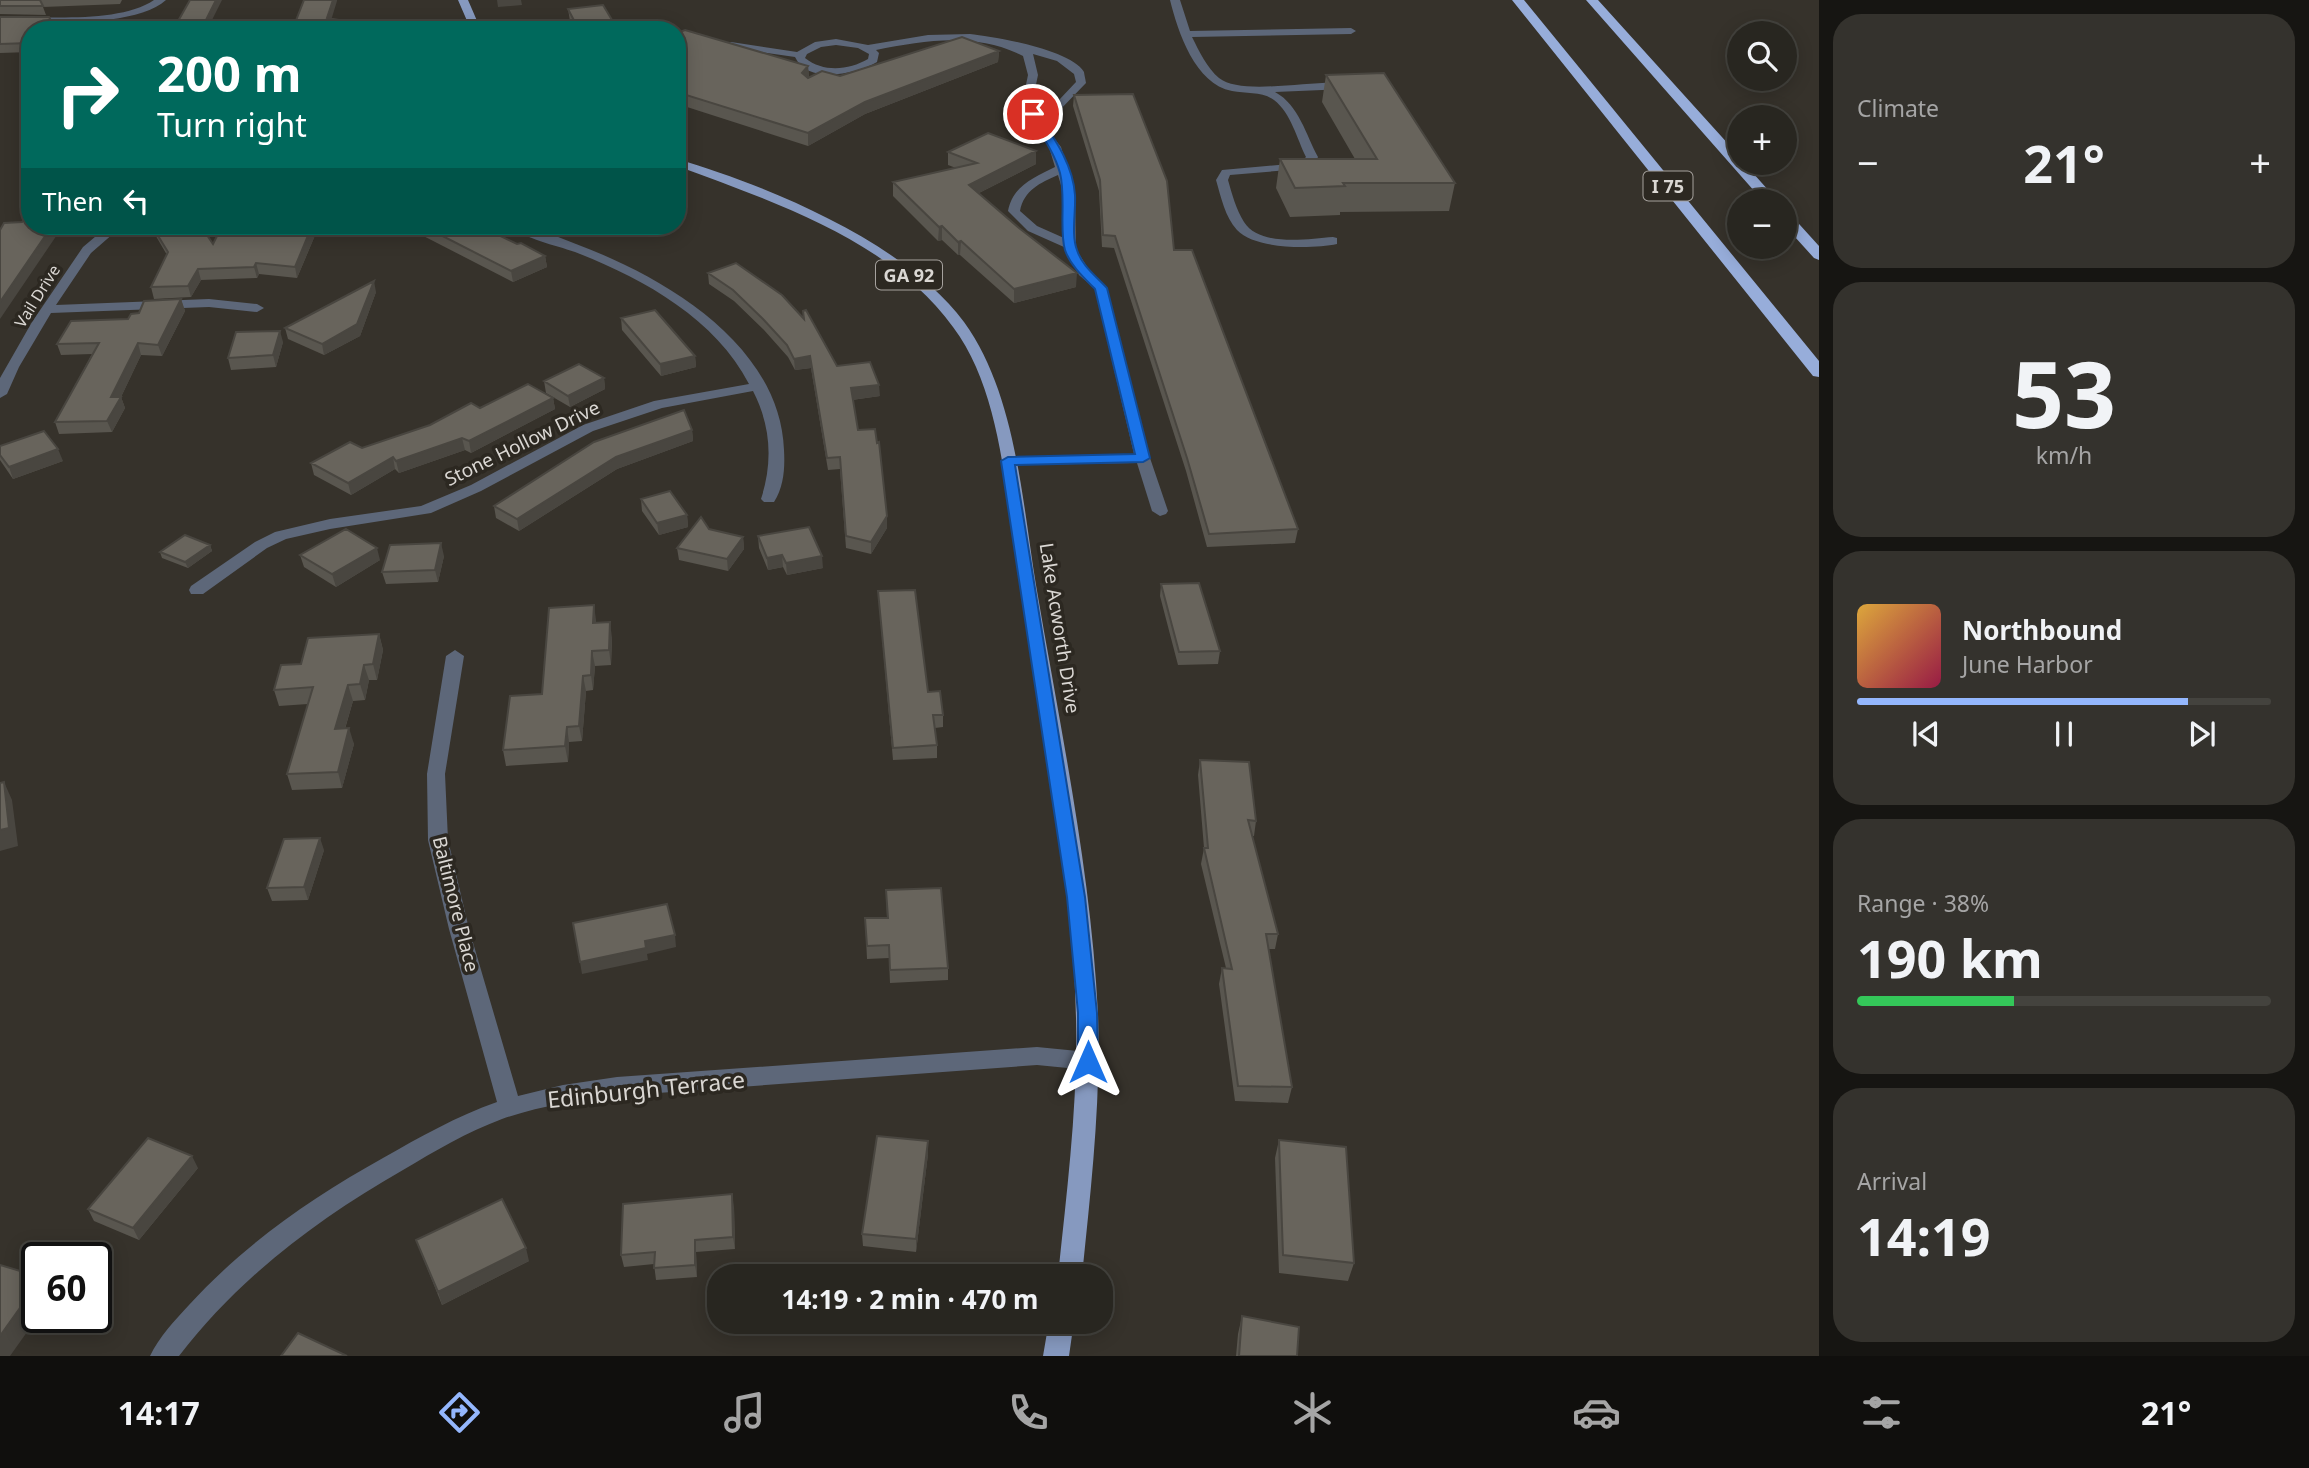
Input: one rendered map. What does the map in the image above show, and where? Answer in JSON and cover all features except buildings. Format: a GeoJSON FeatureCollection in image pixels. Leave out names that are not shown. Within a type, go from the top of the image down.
{"type":"FeatureCollection","features":[{"type":"Feature","properties":{"kind":"highway","name":"I 75"},"geometry":{"type":"LineString","coordinates":[[1518,0],[1819,372]]}},
{"type":"Feature","properties":{"kind":"highway"},"geometry":{"type":"LineString","coordinates":[[1592,0],[1760,189]]}},
{"type":"Feature","properties":{"kind":"highway"},"geometry":{"type":"LineString","coordinates":[[1797,230],[1819,255]]}},
{"type":"Feature","properties":{"kind":"main road"},"geometry":{"type":"LineString","coordinates":[[463,0],[472,21]]}},
{"type":"Feature","properties":{"kind":"main road","name":"Lake Acworth Drive"},"geometry":{"type":"LineString","coordinates":[[686,166],[785,205],[836,230],[921,284],[959,324],[979,358],[994,397],[1008,461],[1076,897],[1087,1013],[1088,1062],[1071,1264]]}},
{"type":"Feature","properties":{"kind":"main road"},"geometry":{"type":"LineString","coordinates":[[1056,1356],[1060,1334]]}},
{"type":"Feature","properties":{"kind":"street"},"geometry":{"type":"LineString","coordinates":[[0,19],[127,15],[150,9],[161,0]]}},
{"type":"Feature","properties":{"kind":"street"},"geometry":{"type":"LineString","coordinates":[[1175,0],[1188,34],[1211,78],[1225,86],[1255,89],[1355,85]]}},
{"type":"Feature","properties":{"kind":"street"},"geometry":{"type":"LineString","coordinates":[[1188,34],[1351,31]]}},
{"type":"Feature","properties":{"kind":"street"},"geometry":{"type":"LineString","coordinates":[[724,44],[800,55],[809,47],[828,43],[846,42],[867,48],[929,39],[974,37],[1049,54],[1072,66],[1079,73],[1081,83],[1050,113],[1041,129]]}},
{"type":"Feature","properties":{"kind":"street"},"geometry":{"type":"LineString","coordinates":[[1016,46],[1028,54],[1032,63],[1033,75],[1028,99],[1041,129],[1055,147],[1063,168],[1069,192],[1071,246],[1077,262],[1101,288],[1143,458],[1160,511]]}},
{"type":"Feature","properties":{"kind":"street"},"geometry":{"type":"LineString","coordinates":[[800,55],[804,64],[824,74],[865,66],[874,56],[867,48]]}},
{"type":"Feature","properties":{"kind":"street"},"geometry":{"type":"LineString","coordinates":[[1255,89],[1275,95],[1284,104],[1312,157],[1310,163],[1301,166],[1226,172],[1222,180],[1239,225],[1247,233],[1269,241],[1333,241]]}},
{"type":"Feature","properties":{"kind":"street"},"geometry":{"type":"LineString","coordinates":[[1063,168],[1021,189],[1014,201],[1014,211],[1027,225],[1044,236],[1071,246]]}},
{"type":"Feature","properties":{"kind":"street","name":"Vail Drive"},"geometry":{"type":"LineString","coordinates":[[0,394],[48,309],[84,253],[102,235]]}},
{"type":"Feature","properties":{"kind":"street"},"geometry":{"type":"LineString","coordinates":[[539,235],[621,267],[679,301],[710,325],[733,349],[759,386],[776,439],[777,468],[769,499]]}},
{"type":"Feature","properties":{"kind":"street"},"geometry":{"type":"LineString","coordinates":[[48,309],[209,303],[257,308]]}},
{"type":"Feature","properties":{"kind":"street","name":"Stone Hollow Drive"},"geometry":{"type":"LineString","coordinates":[[197,590],[261,545],[281,535],[330,524],[425,510],[476,488],[588,428],[659,404],[759,386]]}},
{"type":"Feature","properties":{"kind":"street"},"geometry":{"type":"LineString","coordinates":[[1008,461],[1143,458]]}},
{"type":"Feature","properties":{"kind":"street","name":"Baltimore Place"},"geometry":{"type":"LineString","coordinates":[[455,656],[436,774],[438,840],[459,929],[510,1107]]}},
{"type":"Feature","properties":{"kind":"street","name":"Edinburgh Terrace"},"geometry":{"type":"LineString","coordinates":[[163,1356],[192,1317],[251,1258],[316,1209],[453,1130],[510,1107],[620,1087],[1037,1056],[1088,1062]]}},
{"type":"Feature","properties":{"kind":"route"},"geometry":{"type":"LineString","coordinates":[[1033,114],[1055,147],[1064,170],[1069,192],[1070,249],[1084,272],[1101,288],[1143,458],[1008,461],[1076,897],[1087,1013],[1088,1062]]}}]}
